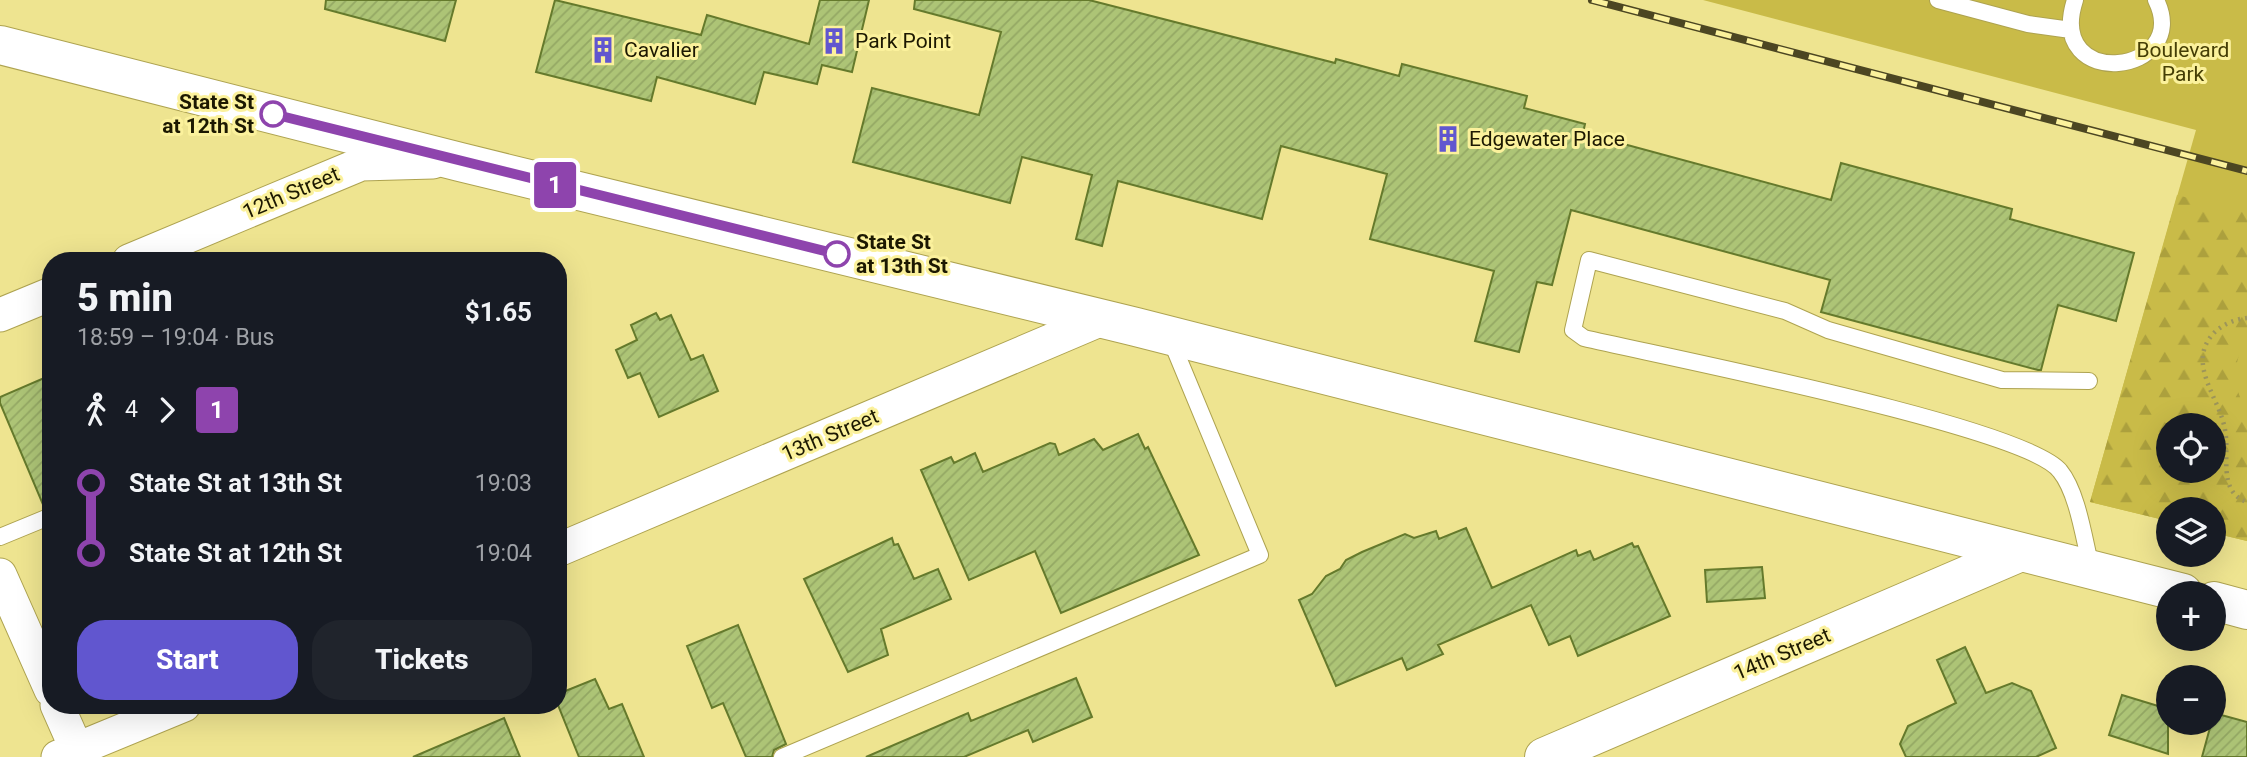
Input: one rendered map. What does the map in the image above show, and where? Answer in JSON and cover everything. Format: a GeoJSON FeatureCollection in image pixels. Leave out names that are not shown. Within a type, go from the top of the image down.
{"type":"FeatureCollection","features":[{"type":"Feature","properties":{"kind":"main road"},"geometry":{"type":"LineString","coordinates":[[0,45],[460,162],[1170,335],[2156,586]]}},
{"type":"Feature","properties":{"kind":"main road","name":"14th Street"},"geometry":{"type":"LineString","coordinates":[[1544,757],[2021,552]]}},
{"type":"Feature","properties":{"kind":"main road"},"geometry":{"type":"LineString","coordinates":[[2226,604],[2247,610]]}},
{"type":"Feature","properties":{"kind":"street","name":"12th Street"},"geometry":{"type":"LineString","coordinates":[[151,252],[361,164],[460,162]]}},
{"type":"Feature","properties":{"kind":"street"},"geometry":{"type":"LineString","coordinates":[[0,315],[42,297]]}},
{"type":"Feature","properties":{"kind":"street","name":"13th Street"},"geometry":{"type":"LineString","coordinates":[[567,546],[1102,319]]}},
{"type":"Feature","properties":{"kind":"street"},"geometry":{"type":"LineString","coordinates":[[0,575],[42,670]]}},
{"type":"Feature","properties":{"kind":"street"},"geometry":{"type":"LineString","coordinates":[[60,714],[72,754],[163,714]]}},
{"type":"Feature","properties":{"kind":"lane"},"geometry":{"type":"LineString","coordinates":[[1938,0],[2028,24],[2071,30]]}},
{"type":"Feature","properties":{"kind":"lane"},"geometry":{"type":"LineString","coordinates":[[2075,0],[2070,15],[2071,30],[2084,53],[2095,61],[2108,65],[2134,62],[2146,54],[2159,32],[2161,19],[2156,0]]}},
{"type":"Feature","properties":{"kind":"lane"},"geometry":{"type":"LineString","coordinates":[[2089,382],[2002,380],[1828,330],[1785,311],[1589,260],[1573,330],[1584,338],[1939,420],[2030,451],[2060,471],[2077,512],[2091,570]]}},
{"type":"Feature","properties":{"kind":"lane"},"geometry":{"type":"LineString","coordinates":[[782,757],[1260,555],[1170,335]]}},
{"type":"Feature","properties":{"kind":"lane"},"geometry":{"type":"LineString","coordinates":[[0,537],[42,520]]}},
{"type":"Feature","properties":{"kind":"path"},"geometry":{"type":"LineString","coordinates":[[2247,318],[2238,319],[2216,331],[2202,355],[2203,369],[2225,427],[2228,485],[2241,500],[2247,502]]}},
{"type":"Feature","properties":{"kind":"green space","name":"Boulevard Park"},"geometry":{"type":"Polygon","coordinates":[[[1703,0],[2247,0],[2247,541],[2226,536],[2226,497],[2156,497],[2156,518],[2090,502],[2196,130],[1703,0]]]}},
{"type":"Feature","properties":{"kind":"green space"},"geometry":{"type":"Polygon","coordinates":[[[2177,195],[2247,213],[2247,337],[2241,347],[2233,378],[2247,416],[2247,541],[2226,536],[2226,497],[2156,497],[2156,518],[2090,502],[2177,195]]]}},
{"type":"Feature","properties":{"kind":"building"},"geometry":{"type":"Polygon","coordinates":[[[326,0],[456,0],[445,41],[325,9],[326,0]]]}},
{"type":"Feature","properties":{"kind":"building"},"geometry":{"type":"Polygon","coordinates":[[[555,0],[701,35],[707,15],[809,44],[820,0],[869,0],[852,72],[822,65],[817,84],[764,72],[755,104],[657,77],[651,101],[536,72],[555,0]]]}},
{"type":"Feature","properties":{"kind":"building"},"geometry":{"type":"Polygon","coordinates":[[[915,0],[1089,0],[1335,63],[1336,59],[1399,76],[1402,64],[1527,96],[1524,108],[1585,124],[1583,133],[1831,200],[1841,163],[2012,209],[2010,219],[2134,253],[2116,321],[2058,305],[2041,370],[2038,370],[1821,312],[1830,280],[1571,210],[1552,285],[1537,282],[1519,352],[1475,341],[1494,271],[1370,239],[1387,174],[1281,146],[1262,219],[1118,181],[1102,246],[1076,239],[1092,175],[1022,157],[1010,203],[853,162],[872,88],[979,115],[1001,32],[914,9],[915,0]]]}},
{"type":"Feature","properties":{"kind":"building"},"geometry":{"type":"Polygon","coordinates":[[[656,313],[660,320],[671,315],[691,360],[703,355],[718,391],[659,417],[640,373],[628,378],[616,350],[637,340],[631,325],[656,313]]]}},
{"type":"Feature","properties":{"kind":"building"},"geometry":{"type":"Polygon","coordinates":[[[42,379],[42,502],[0,403],[0,397],[42,379]]]}},
{"type":"Feature","properties":{"kind":"building"},"geometry":{"type":"Polygon","coordinates":[[[1138,434],[1145,449],[1148,447],[1199,555],[1061,613],[1035,551],[969,580],[921,470],[951,457],[954,463],[975,453],[983,472],[1050,443],[1055,444],[1059,455],[1094,439],[1103,450],[1138,434]]]}},
{"type":"Feature","properties":{"kind":"building"},"geometry":{"type":"Polygon","coordinates":[[[1466,528],[1492,588],[1576,550],[1578,556],[1590,551],[1594,560],[1632,543],[1634,547],[1638,546],[1670,616],[1578,656],[1570,636],[1549,645],[1531,605],[1438,645],[1443,654],[1407,670],[1402,658],[1336,686],[1299,600],[1312,594],[1326,576],[1340,569],[1346,560],[1362,552],[1405,534],[1414,538],[1436,531],[1439,539],[1466,528]]]}},
{"type":"Feature","properties":{"kind":"building"},"geometry":{"type":"Polygon","coordinates":[[[892,538],[894,545],[898,544],[914,579],[938,569],[951,599],[881,629],[888,655],[848,672],[804,579],[892,538]]]}},
{"type":"Feature","properties":{"kind":"building"},"geometry":{"type":"Polygon","coordinates":[[[1762,567],[1765,598],[1707,602],[1705,570],[1762,567]]]}},
{"type":"Feature","properties":{"kind":"building"},"geometry":{"type":"Polygon","coordinates":[[[738,625],[786,744],[774,750],[772,757],[746,757],[723,703],[712,708],[687,646],[738,625]]]}},
{"type":"Feature","properties":{"kind":"building"},"geometry":{"type":"Polygon","coordinates":[[[1965,647],[1986,693],[2012,683],[2031,691],[2056,748],[2036,757],[1906,757],[1900,744],[1908,726],[1956,703],[1937,660],[1965,647]]]}},
{"type":"Feature","properties":{"kind":"building"},"geometry":{"type":"Polygon","coordinates":[[[1076,678],[1092,717],[1033,742],[1028,730],[964,757],[866,757],[968,713],[971,721],[1076,678]]]}},
{"type":"Feature","properties":{"kind":"building"},"geometry":{"type":"Polygon","coordinates":[[[595,679],[609,709],[622,704],[644,757],[579,757],[562,714],[567,714],[567,690],[595,679]]]}},
{"type":"Feature","properties":{"kind":"building"},"geometry":{"type":"Polygon","coordinates":[[[2122,695],[2156,705],[2156,735],[2168,735],[2168,754],[2109,735],[2122,695]]]}},
{"type":"Feature","properties":{"kind":"building"},"geometry":{"type":"Polygon","coordinates":[[[2226,716],[2247,722],[2247,757],[2202,757],[2208,735],[2226,735],[2226,716]]]}},
{"type":"Feature","properties":{"kind":"building"},"geometry":{"type":"Polygon","coordinates":[[[504,718],[520,757],[413,757],[504,718]]]}},
{"type":"Feature","properties":{"kind":"railway"},"geometry":{"type":"LineString","coordinates":[[1592,0],[2247,171]]}},
{"type":"Feature","properties":{"kind":"bus line","name":"1"},"geometry":{"type":"LineString","coordinates":[[273,114],[837,254]]}},
{"type":"Feature","properties":{"kind":"place","name":"Park Point"},"geometry":{"type":"Point","coordinates":[834,41]}},
{"type":"Feature","properties":{"kind":"place","name":"Cavalier"},"geometry":{"type":"Point","coordinates":[603,50]}},
{"type":"Feature","properties":{"kind":"place","name":"State St at 12th St"},"geometry":{"type":"Point","coordinates":[273,114]}},
{"type":"Feature","properties":{"kind":"place","name":"Edgewater Place"},"geometry":{"type":"Point","coordinates":[1448,139]}},
{"type":"Feature","properties":{"kind":"place","name":"State St at 13th St"},"geometry":{"type":"Point","coordinates":[837,254]}}]}
